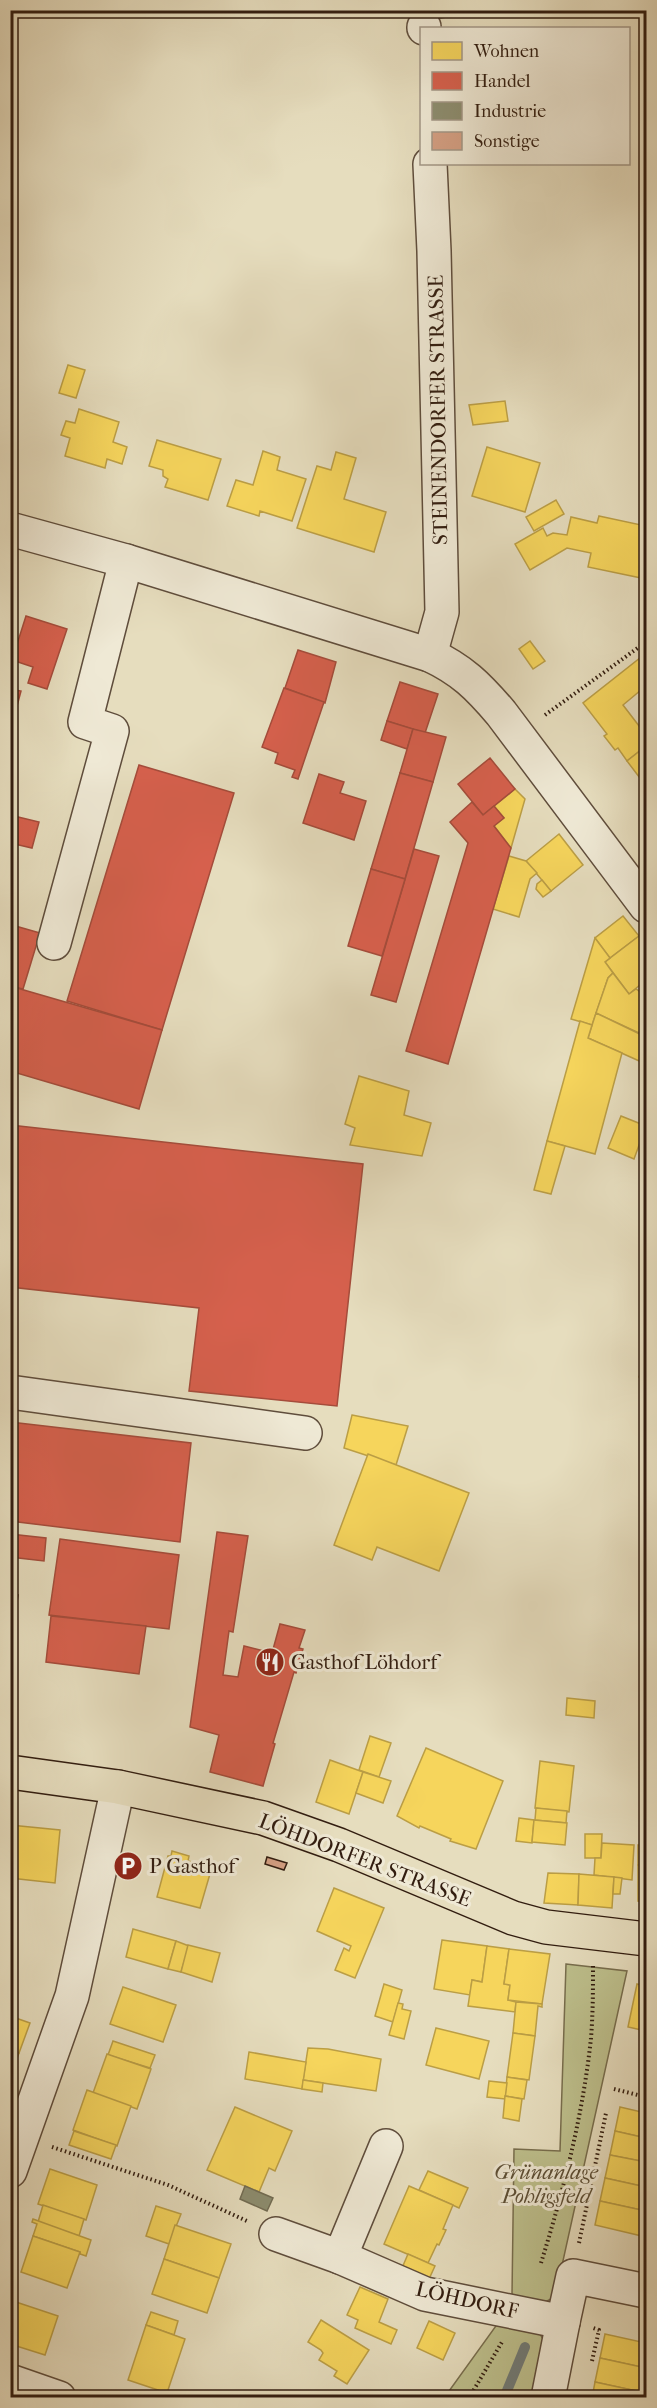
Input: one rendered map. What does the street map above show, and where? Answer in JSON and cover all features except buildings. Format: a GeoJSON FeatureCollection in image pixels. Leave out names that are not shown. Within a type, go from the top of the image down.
{"type":"FeatureCollection","features":[{"type":"Feature","properties":{"kind":"main road","name":"LÖHDORFER STRASSE"},"geometry":{"type":"LineString","coordinates":[[10,1772],[118,1787],[263,1818],[339,1845],[513,1918],[546,1926],[646,1939]]}},
{"type":"Feature","properties":{"kind":"street","name":"STEINENDORFER STRASSE"},"geometry":{"type":"LineString","coordinates":[[429,655],[442,612],[435,251],[430,165]]}},
{"type":"Feature","properties":{"kind":"street"},"geometry":{"type":"LineString","coordinates":[[10,529],[126,561],[429,655],[455,667],[476,684],[518,735],[646,906]]}},
{"type":"Feature","properties":{"kind":"street"},"geometry":{"type":"LineString","coordinates":[[54,943],[112,731],[85,722],[126,561]]}},
{"type":"Feature","properties":{"kind":"street"},"geometry":{"type":"LineString","coordinates":[[10,1392],[305,1433]]}},
{"type":"Feature","properties":{"kind":"street"},"geometry":{"type":"LineString","coordinates":[[10,2171],[77,1979],[118,1787]]}},
{"type":"Feature","properties":{"kind":"street"},"geometry":{"type":"LineString","coordinates":[[340,2257],[386,2146]]}},
{"type":"Feature","properties":{"kind":"street","name":"LÖHDORF"},"geometry":{"type":"LineString","coordinates":[[276,2234],[340,2257],[425,2294],[519,2311],[563,2322]]}},
{"type":"Feature","properties":{"kind":"street"},"geometry":{"type":"LineString","coordinates":[[548,2397],[573,2276],[646,2291]]}},
{"type":"Feature","properties":{"kind":"street"},"geometry":{"type":"LineString","coordinates":[[10,2381],[59,2397]]}},
{"type":"Feature","properties":{"kind":"path"},"geometry":{"type":"LineString","coordinates":[[518,735],[646,642]]}},
{"type":"Feature","properties":{"kind":"path"},"geometry":{"type":"LineString","coordinates":[[469,2397],[519,2311],[538,2271],[555,2220],[577,2124],[591,2037],[594,1933]]}},
{"type":"Feature","properties":{"kind":"path"},"geometry":{"type":"LineString","coordinates":[[614,2089],[646,2097]]}},
{"type":"Feature","properties":{"kind":"path"},"geometry":{"type":"LineString","coordinates":[[573,2276],[606,2113]]}},
{"type":"Feature","properties":{"kind":"path"},"geometry":{"type":"LineString","coordinates":[[23,2136],[168,2185],[276,2234]]}},
{"type":"Feature","properties":{"kind":"green space"},"geometry":{"type":"Polygon","coordinates":[[[434,10],[482,11],[434,19],[434,10]]]}},
{"type":"Feature","properties":{"kind":"green space","name":"Grünanlage Pohligsfeld"},"geometry":{"type":"Polygon","coordinates":[[[566,1964],[627,1971],[555,2297],[543,2303],[512,2295],[514,2149],[560,2151],[566,1964]]]}},
{"type":"Feature","properties":{"kind":"green space"},"geometry":{"type":"Polygon","coordinates":[[[498,2323],[540,2334],[545,2342],[534,2397],[444,2398],[498,2323]]]}},
{"type":"Feature","properties":{"kind":"waterway"},"geometry":{"type":"LineString","coordinates":[[504,2398],[525,2347]]}},
{"type":"Feature","properties":{"kind":"place","name":"Gasthof Löhdorf"},"geometry":{"type":"Point","coordinates":[270,1662]}},
{"type":"Feature","properties":{"kind":"place","name":"P Gasthof"},"geometry":{"type":"Point","coordinates":[128,1866]}}]}
